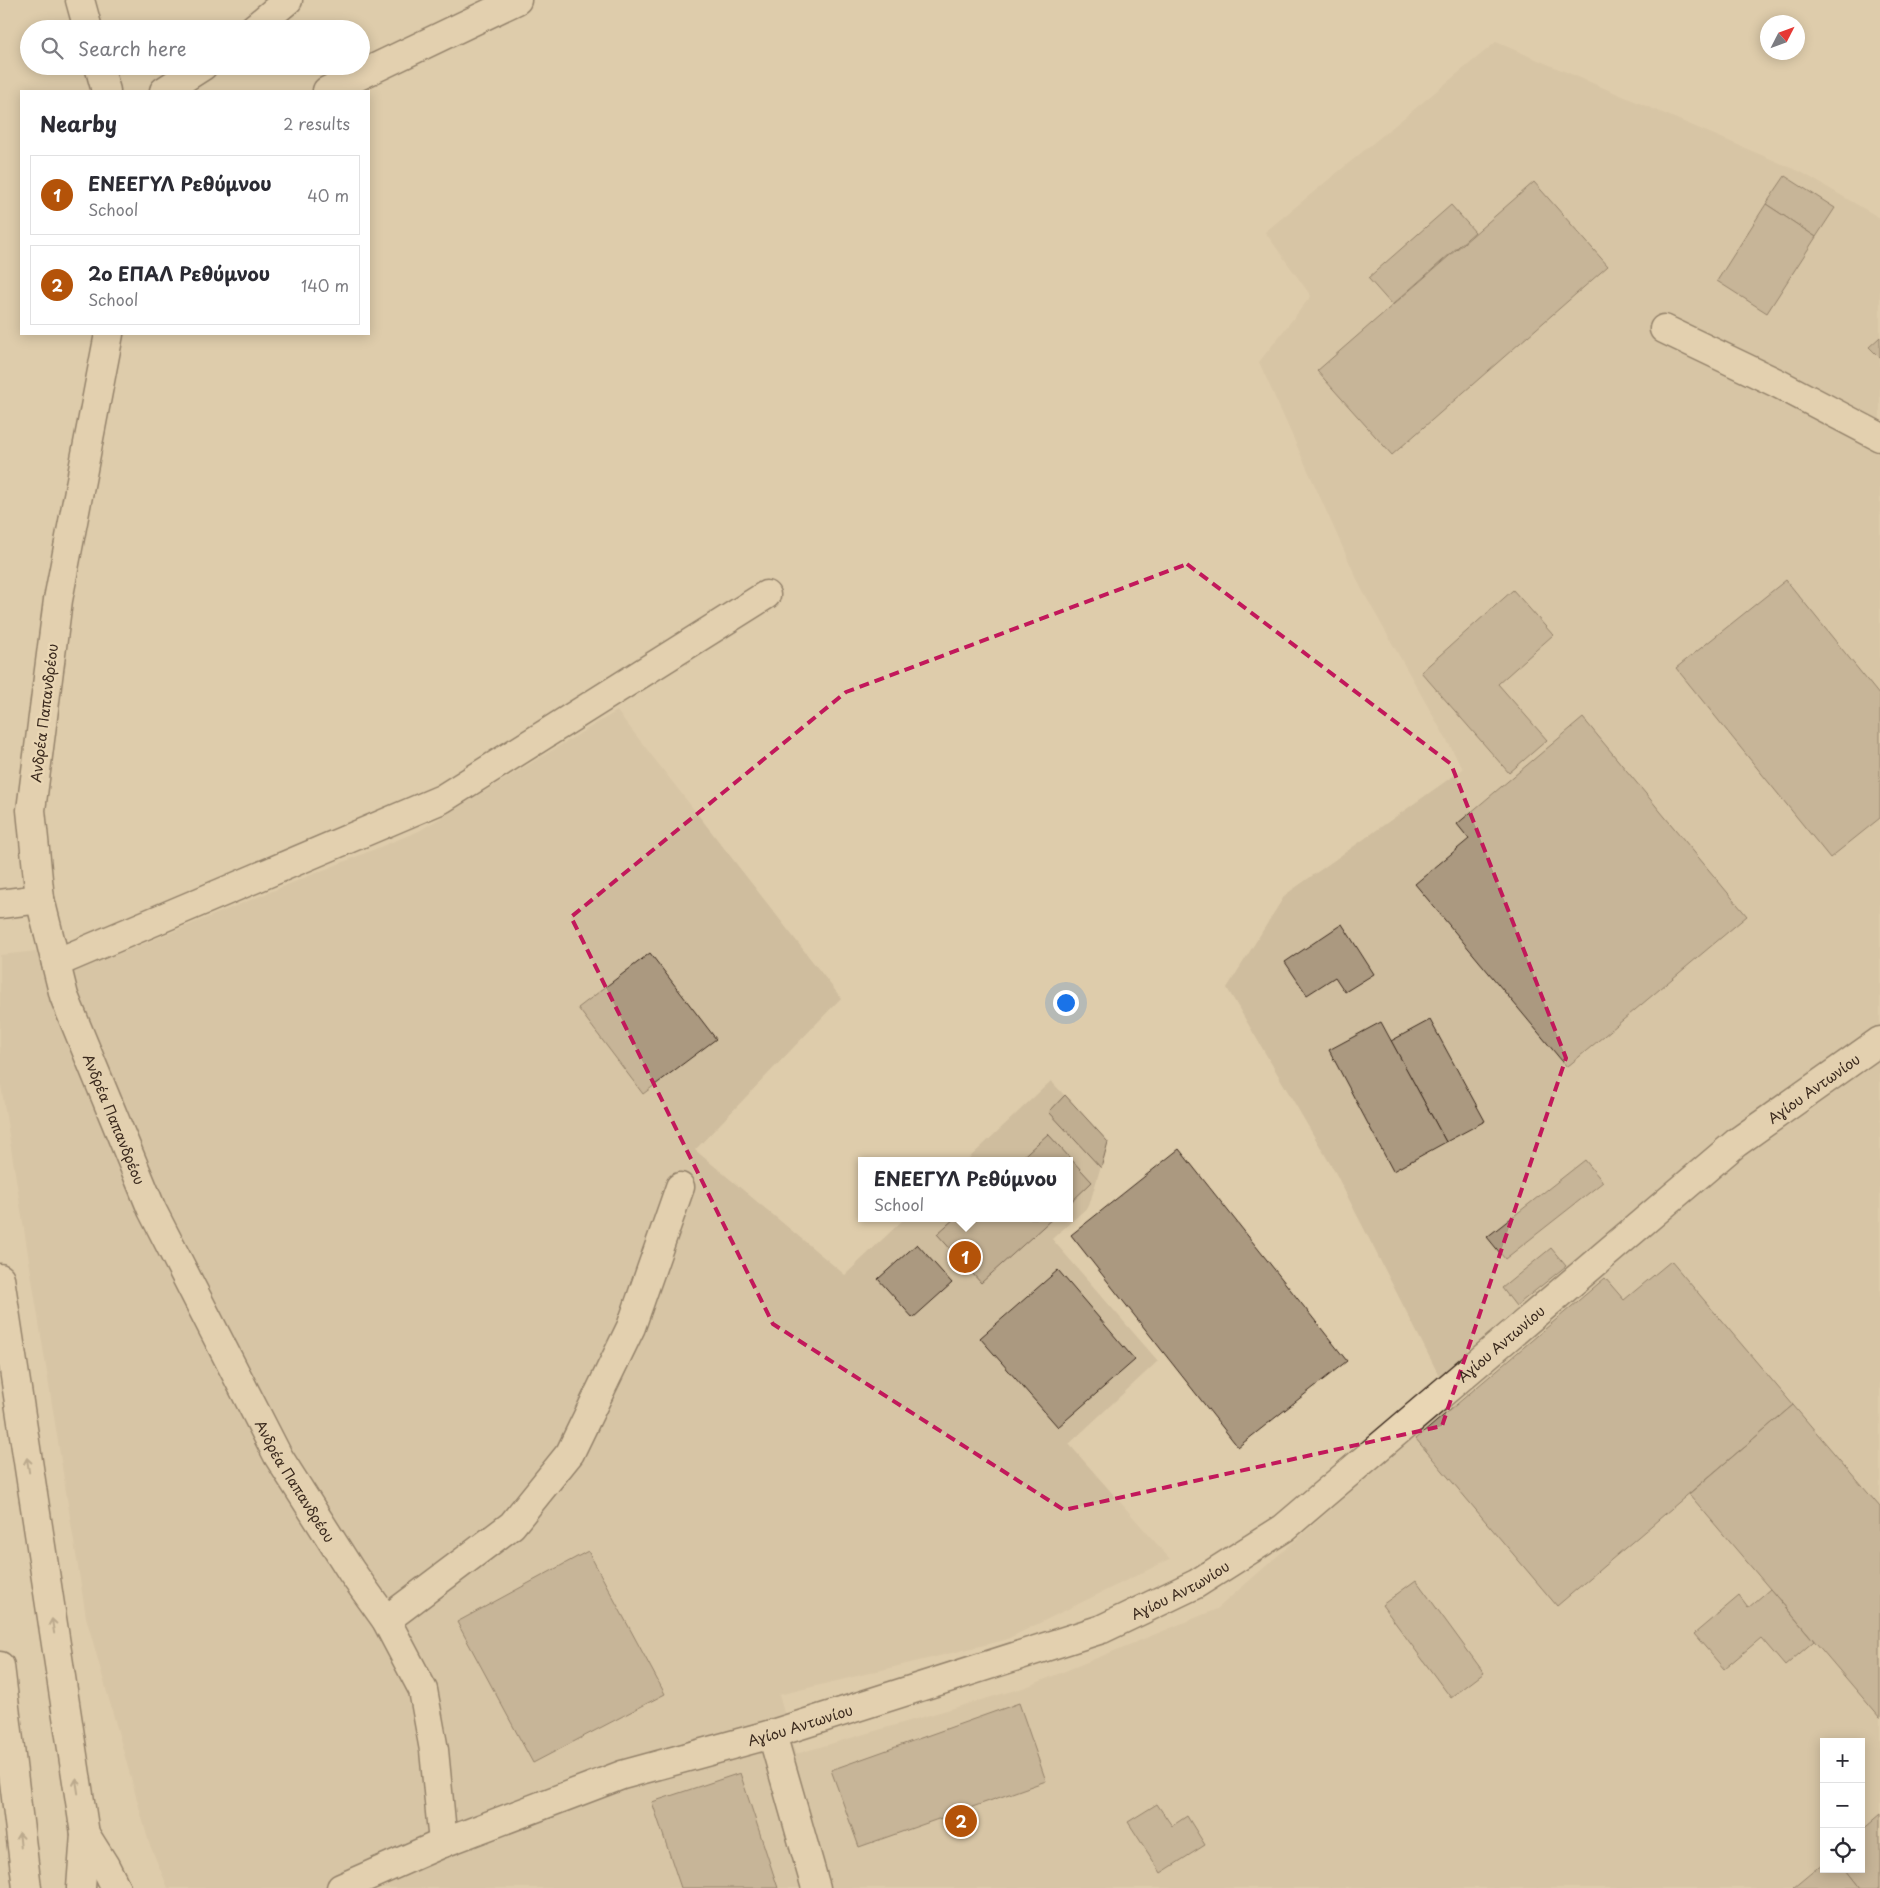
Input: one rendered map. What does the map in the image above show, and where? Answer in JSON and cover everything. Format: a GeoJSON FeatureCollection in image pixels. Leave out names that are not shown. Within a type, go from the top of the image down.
{"type":"FeatureCollection","features":[{"type":"Feature","properties":{"kind":"main road"},"geometry":{"type":"LineString","coordinates":[[80,0],[86,20]]}},
{"type":"Feature","properties":{"kind":"main road"},"geometry":{"type":"LineString","coordinates":[[264,20],[288,0]]}},
{"type":"Feature","properties":{"kind":"main road"},"geometry":{"type":"LineString","coordinates":[[370,70],[517,0]]}},
{"type":"Feature","properties":{"kind":"main road"},"geometry":{"type":"LineString","coordinates":[[102,75],[106,90]]}},
{"type":"Feature","properties":{"kind":"main road"},"geometry":{"type":"LineString","coordinates":[[166,90],[189,75]]}},
{"type":"Feature","properties":{"kind":"main road"},"geometry":{"type":"LineString","coordinates":[[328,90],[360,75]]}},
{"type":"Feature","properties":{"kind":"main road"},"geometry":{"type":"LineString","coordinates":[[1664,329],[1777,383],[1880,437]]}},
{"type":"Feature","properties":{"kind":"main road","name":"Ανδρέα Παπανδρέου"},"geometry":{"type":"LineString","coordinates":[[109,335],[58,600],[31,810],[40,899],[64,996],[152,1210],[278,1456],[351,1571],[386,1620],[423,1690],[434,1750],[443,1842]]}},
{"type":"Feature","properties":{"kind":"main road"},"geometry":{"type":"LineString","coordinates":[[56,963],[442,799],[766,595]]}},
{"type":"Feature","properties":{"kind":"main road"},"geometry":{"type":"LineString","coordinates":[[0,904],[40,899]]}},
{"type":"Feature","properties":{"kind":"main road","name":"Αγίου Αντωνίου"},"geometry":{"type":"LineString","coordinates":[[342,1888],[443,1842],[622,1775],[772,1734],[1102,1629],[1196,1584],[1284,1528],[1736,1143],[1880,1041]]}},
{"type":"Feature","properties":{"kind":"main road"},"geometry":{"type":"LineString","coordinates":[[386,1620],[512,1525],[570,1453],[631,1327],[680,1187]]}},
{"type":"Feature","properties":{"kind":"main road"},"geometry":{"type":"LineString","coordinates":[[0,1278],[85,1834],[81,1888]]}},
{"type":"Feature","properties":{"kind":"main road"},"geometry":{"type":"LineString","coordinates":[[0,1666],[27,1888]]}},
{"type":"Feature","properties":{"kind":"main road"},"geometry":{"type":"LineString","coordinates":[[772,1734],[816,1888]]}},
{"type":"Feature","properties":{"kind":"main road"},"geometry":{"type":"LineString","coordinates":[[85,1834],[116,1888]]}},
{"type":"Feature","properties":{"kind":"highlighted area"},"geometry":{"type":"Polygon","coordinates":[[[1187,564],[1451,764],[1566,1058],[1442,1426],[1064,1510],[773,1324],[571,917],[846,692],[1187,564]]]}},
{"type":"Feature","properties":{"kind":"shaded area"},"geometry":{"type":"Polygon","coordinates":[[[1496,42],[1801,172],[1880,218],[1880,1888],[168,1888],[149,1843],[86,1617],[0,1079],[0,955],[37,951],[45,984],[419,831],[617,711],[841,998],[695,1150],[845,1275],[901,1222],[1071,1222],[1052,1239],[1158,1361],[1069,1444],[1170,1559],[1005,1640],[779,1695],[796,1754],[1026,1687],[1217,1609],[1452,1401],[1335,1172],[1227,988],[1285,895],[1463,769],[1361,588],[1259,362],[1311,296],[1265,232],[1496,42]]]}},
{"type":"Feature","properties":{"kind":"shaded area"},"geometry":{"type":"Polygon","coordinates":[[[1051,1081],[1108,1142],[1089,1206],[1073,1220],[1073,1157],[970,1157],[1051,1081]]]}},
{"type":"Feature","properties":{"kind":"shaded area"},"geometry":{"type":"Polygon","coordinates":[[[1065,1095],[1108,1142],[1101,1168],[1049,1112],[1065,1095]]]}},
{"type":"Feature","properties":{"kind":"shaded area"},"geometry":{"type":"Polygon","coordinates":[[[1048,1134],[1069,1157],[1022,1157],[1048,1134]]]}},
{"type":"Feature","properties":{"kind":"shaded area"},"geometry":{"type":"Polygon","coordinates":[[[1073,1161],[1092,1182],[1073,1200],[1073,1161]]]}},
{"type":"Feature","properties":{"kind":"shaded area"},"geometry":{"type":"Polygon","coordinates":[[[950,1222],[1049,1222],[981,1283],[937,1234],[950,1222]]]}},
{"type":"Feature","properties":{"kind":"building"},"geometry":{"type":"Polygon","coordinates":[[[1785,176],[1835,208],[1816,237],[1766,204],[1785,176]]]}},
{"type":"Feature","properties":{"kind":"building"},"geometry":{"type":"Polygon","coordinates":[[[1534,182],[1608,266],[1392,455],[1317,371],[1534,182]]]}},
{"type":"Feature","properties":{"kind":"building"},"geometry":{"type":"Polygon","coordinates":[[[1766,204],[1816,237],[1767,313],[1717,281],[1766,204]]]}},
{"type":"Feature","properties":{"kind":"building"},"geometry":{"type":"Polygon","coordinates":[[[1451,205],[1475,232],[1392,305],[1368,278],[1451,205]]]}},
{"type":"Feature","properties":{"kind":"building"},"geometry":{"type":"Polygon","coordinates":[[[1880,337],[1880,358],[1869,347],[1880,337]]]}},
{"type":"Feature","properties":{"kind":"building"},"geometry":{"type":"Polygon","coordinates":[[[1786,580],[1880,696],[1880,818],[1830,858],[1676,668],[1786,580]]]}},
{"type":"Feature","properties":{"kind":"building"},"geometry":{"type":"Polygon","coordinates":[[[1513,590],[1553,635],[1498,684],[1547,740],[1509,773],[1421,672],[1513,590]]]}},
{"type":"Feature","properties":{"kind":"building"},"geometry":{"type":"Polygon","coordinates":[[[1583,718],[1747,916],[1567,1067],[1415,884],[1469,839],[1457,824],[1583,718]]]}},
{"type":"Feature","properties":{"kind":"building"},"geometry":{"type":"Polygon","coordinates":[[[1342,924],[1374,974],[1345,992],[1335,977],[1307,995],[1285,962],[1342,924]]]}},
{"type":"Feature","properties":{"kind":"building"},"geometry":{"type":"Polygon","coordinates":[[[650,953],[716,1039],[643,1094],[578,1008],[650,953]]]}},
{"type":"Feature","properties":{"kind":"building"},"geometry":{"type":"Polygon","coordinates":[[[1430,1020],[1485,1121],[1446,1142],[1391,1041],[1430,1020]]]}},
{"type":"Feature","properties":{"kind":"building"},"geometry":{"type":"Polygon","coordinates":[[[1381,1022],[1446,1142],[1393,1171],[1329,1050],[1381,1022]]]}},
{"type":"Feature","properties":{"kind":"building"},"geometry":{"type":"Polygon","coordinates":[[[1179,1149],[1347,1361],[1238,1447],[1071,1235],[1179,1149]]]}},
{"type":"Feature","properties":{"kind":"building"},"geometry":{"type":"Polygon","coordinates":[[[1585,1160],[1603,1182],[1505,1259],[1487,1237],[1585,1160]]]}},
{"type":"Feature","properties":{"kind":"building"},"geometry":{"type":"Polygon","coordinates":[[[917,1244],[952,1283],[913,1318],[878,1279],[917,1244]]]}},
{"type":"Feature","properties":{"kind":"building"},"geometry":{"type":"Polygon","coordinates":[[[1551,1248],[1566,1266],[1516,1306],[1502,1288],[1551,1248]]]}},
{"type":"Feature","properties":{"kind":"building"},"geometry":{"type":"Polygon","coordinates":[[[1671,1261],[1793,1405],[1557,1606],[1416,1439],[1605,1278],[1624,1300],[1671,1261]]]}},
{"type":"Feature","properties":{"kind":"building"},"geometry":{"type":"Polygon","coordinates":[[[1058,1270],[1135,1360],[1058,1427],[980,1338],[1058,1270]]]}},
{"type":"Feature","properties":{"kind":"building"},"geometry":{"type":"Polygon","coordinates":[[[1793,1405],[1880,1507],[1880,1718],[1689,1494],[1793,1405]]]}},
{"type":"Feature","properties":{"kind":"building"},"geometry":{"type":"Polygon","coordinates":[[[588,1551],[665,1694],[533,1763],[457,1622],[588,1551]]]}},
{"type":"Feature","properties":{"kind":"building"},"geometry":{"type":"Polygon","coordinates":[[[1416,1580],[1484,1673],[1451,1698],[1382,1605],[1416,1580]]]}},
{"type":"Feature","properties":{"kind":"building"},"geometry":{"type":"Polygon","coordinates":[[[1770,1589],[1814,1641],[1785,1666],[1761,1638],[1724,1669],[1694,1634],[1739,1596],[1748,1608],[1770,1589]]]}},
{"type":"Feature","properties":{"kind":"building"},"geometry":{"type":"Polygon","coordinates":[[[1019,1703],[1046,1781],[859,1847],[831,1770],[1019,1703]]]}},
{"type":"Feature","properties":{"kind":"building"},"geometry":{"type":"Polygon","coordinates":[[[740,1773],[778,1888],[681,1888],[652,1802],[740,1773]]]}},
{"type":"Feature","properties":{"kind":"building"},"geometry":{"type":"Polygon","coordinates":[[[1157,1804],[1172,1826],[1187,1816],[1205,1845],[1161,1873],[1128,1822],[1157,1804]]]}},
{"type":"Feature","properties":{"kind":"building"},"geometry":{"type":"Polygon","coordinates":[[[1880,1815],[1880,1888],[1862,1888],[1850,1873],[1865,1873],[1865,1828],[1880,1815]]]}},
{"type":"Feature","properties":{"kind":"building"},"geometry":{"type":"Polygon","coordinates":[[[1820,1866],[1820,1873],[1850,1873],[1862,1888],[1794,1888],[1820,1866]]]}},
{"type":"Feature","properties":{"kind":"place","name":"ΕΝΕΕΓΥΛ Ρεθύμνου"},"geometry":{"type":"Point","coordinates":[965,1257]}},
{"type":"Feature","properties":{"kind":"place","name":"2ο ΕΠΑΛ Ρεθύμνου"},"geometry":{"type":"Point","coordinates":[961,1821]}}]}
